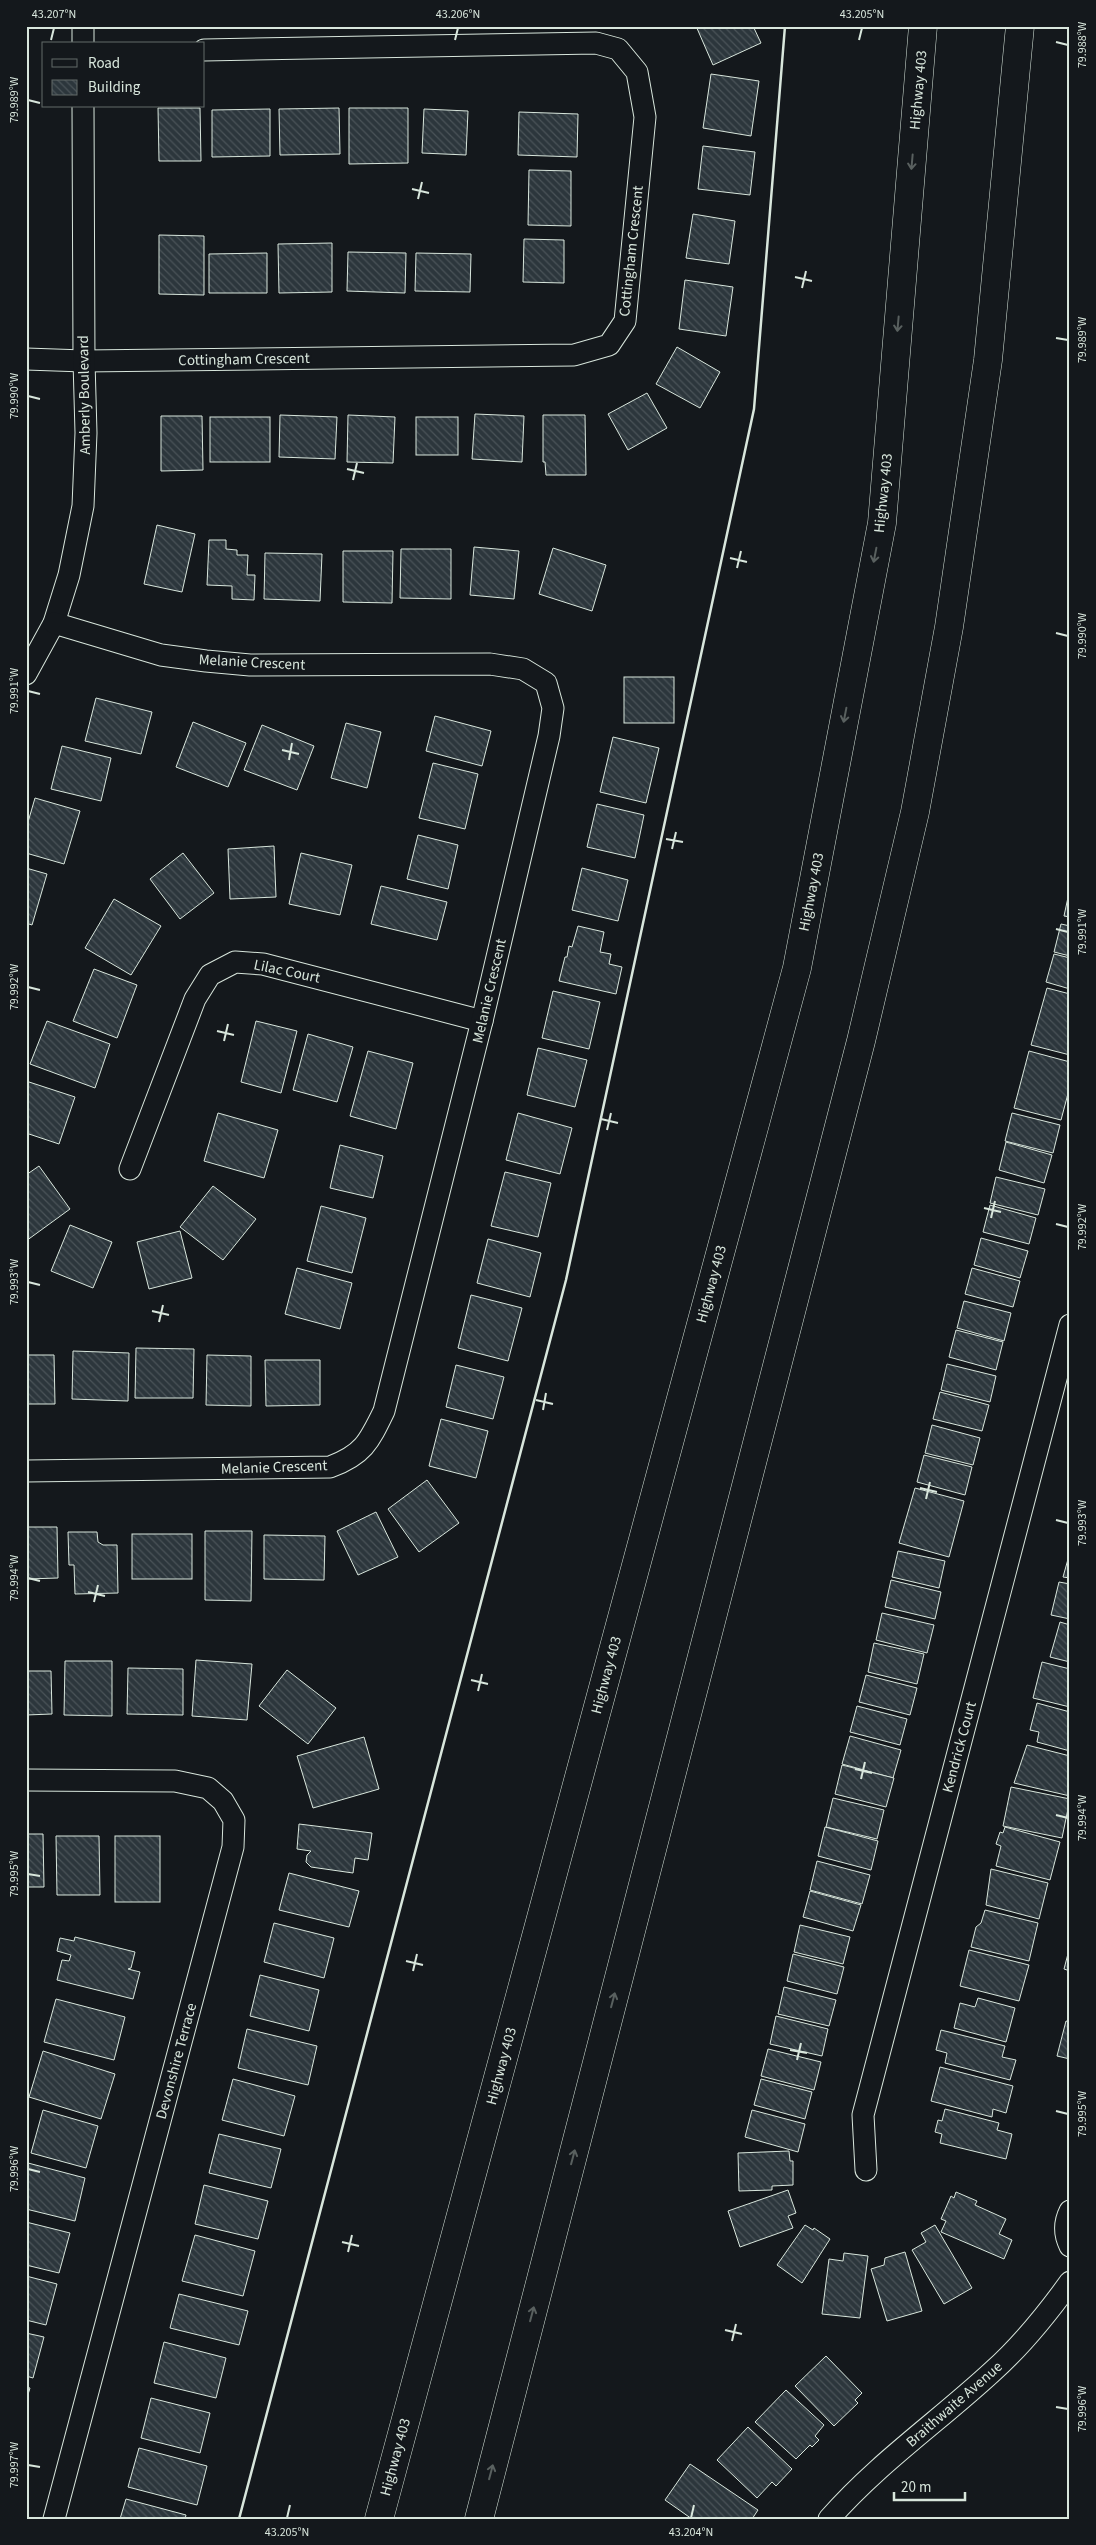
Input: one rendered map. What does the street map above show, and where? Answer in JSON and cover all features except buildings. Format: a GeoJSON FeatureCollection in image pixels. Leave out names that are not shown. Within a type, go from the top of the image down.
{"type":"FeatureCollection","features":[{"type":"Feature","properties":{"kind":"highway","name":"Highway 403"},"geometry":{"type":"LineString","coordinates":[[379,2519],[797,968],[882,523],[922,26]]}},
{"type":"Feature","properties":{"kind":"highway"},"geometry":{"type":"LineString","coordinates":[[479,2519],[861,1041],[915,812],[949,627],[988,360],[1020,26]]}},
{"type":"Feature","properties":{"kind":"street"},"geometry":{"type":"LineString","coordinates":[[83,26],[83,42]]}},
{"type":"Feature","properties":{"kind":"street","name":"Cottingham Crescent"},"geometry":{"type":"LineString","coordinates":[[26,359],[84,361],[574,354],[609,345],[625,320],[645,117],[637,72],[618,48],[596,44],[205,50]]}},
{"type":"Feature","properties":{"kind":"street","name":"Amberly Boulevard"},"geometry":{"type":"LineString","coordinates":[[26,674],[54,623],[69,575],[83,506],[86,433],[83,108]]}},
{"type":"Feature","properties":{"kind":"street","name":"Melanie Crescent"},"geometry":{"type":"LineString","coordinates":[[26,1471],[330,1467],[350,1460],[370,1441],[384,1411],[482,1021],[549,736],[553,708],[546,683],[523,669],[490,664],[250,665],[206,661],[160,655],[54,623]]}},
{"type":"Feature","properties":{"kind":"street","name":"Lilac Court"},"geometry":{"type":"LineString","coordinates":[[130,1169],[196,999],[210,975],[235,962],[272,966],[482,1021]]}},
{"type":"Feature","properties":{"kind":"street","name":"Kendrick Court"},"geometry":{"type":"LineString","coordinates":[[866,2170],[863,2115],[1065,1360],[1070,1325]]}},
{"type":"Feature","properties":{"kind":"street","name":"Devonshire Terrace"},"geometry":{"type":"LineString","coordinates":[[26,1780],[175,1781],[208,1788],[223,1801],[234,1820],[233,1846],[54,2519]]}},
{"type":"Feature","properties":{"kind":"street"},"geometry":{"type":"LineString","coordinates":[[1070,2211],[1064,2226],[1066,2239],[1070,2246]]}},
{"type":"Feature","properties":{"kind":"street","name":"Braithwaite Avenue"},"geometry":{"type":"LineString","coordinates":[[829,2519],[873,2474],[994,2371],[1051,2308],[1070,2282]]}},
{"type":"Feature","properties":{"kind":"wall"},"geometry":{"type":"LineString","coordinates":[[239,2519],[566,1280],[754,409],[785,26]]}}]}
